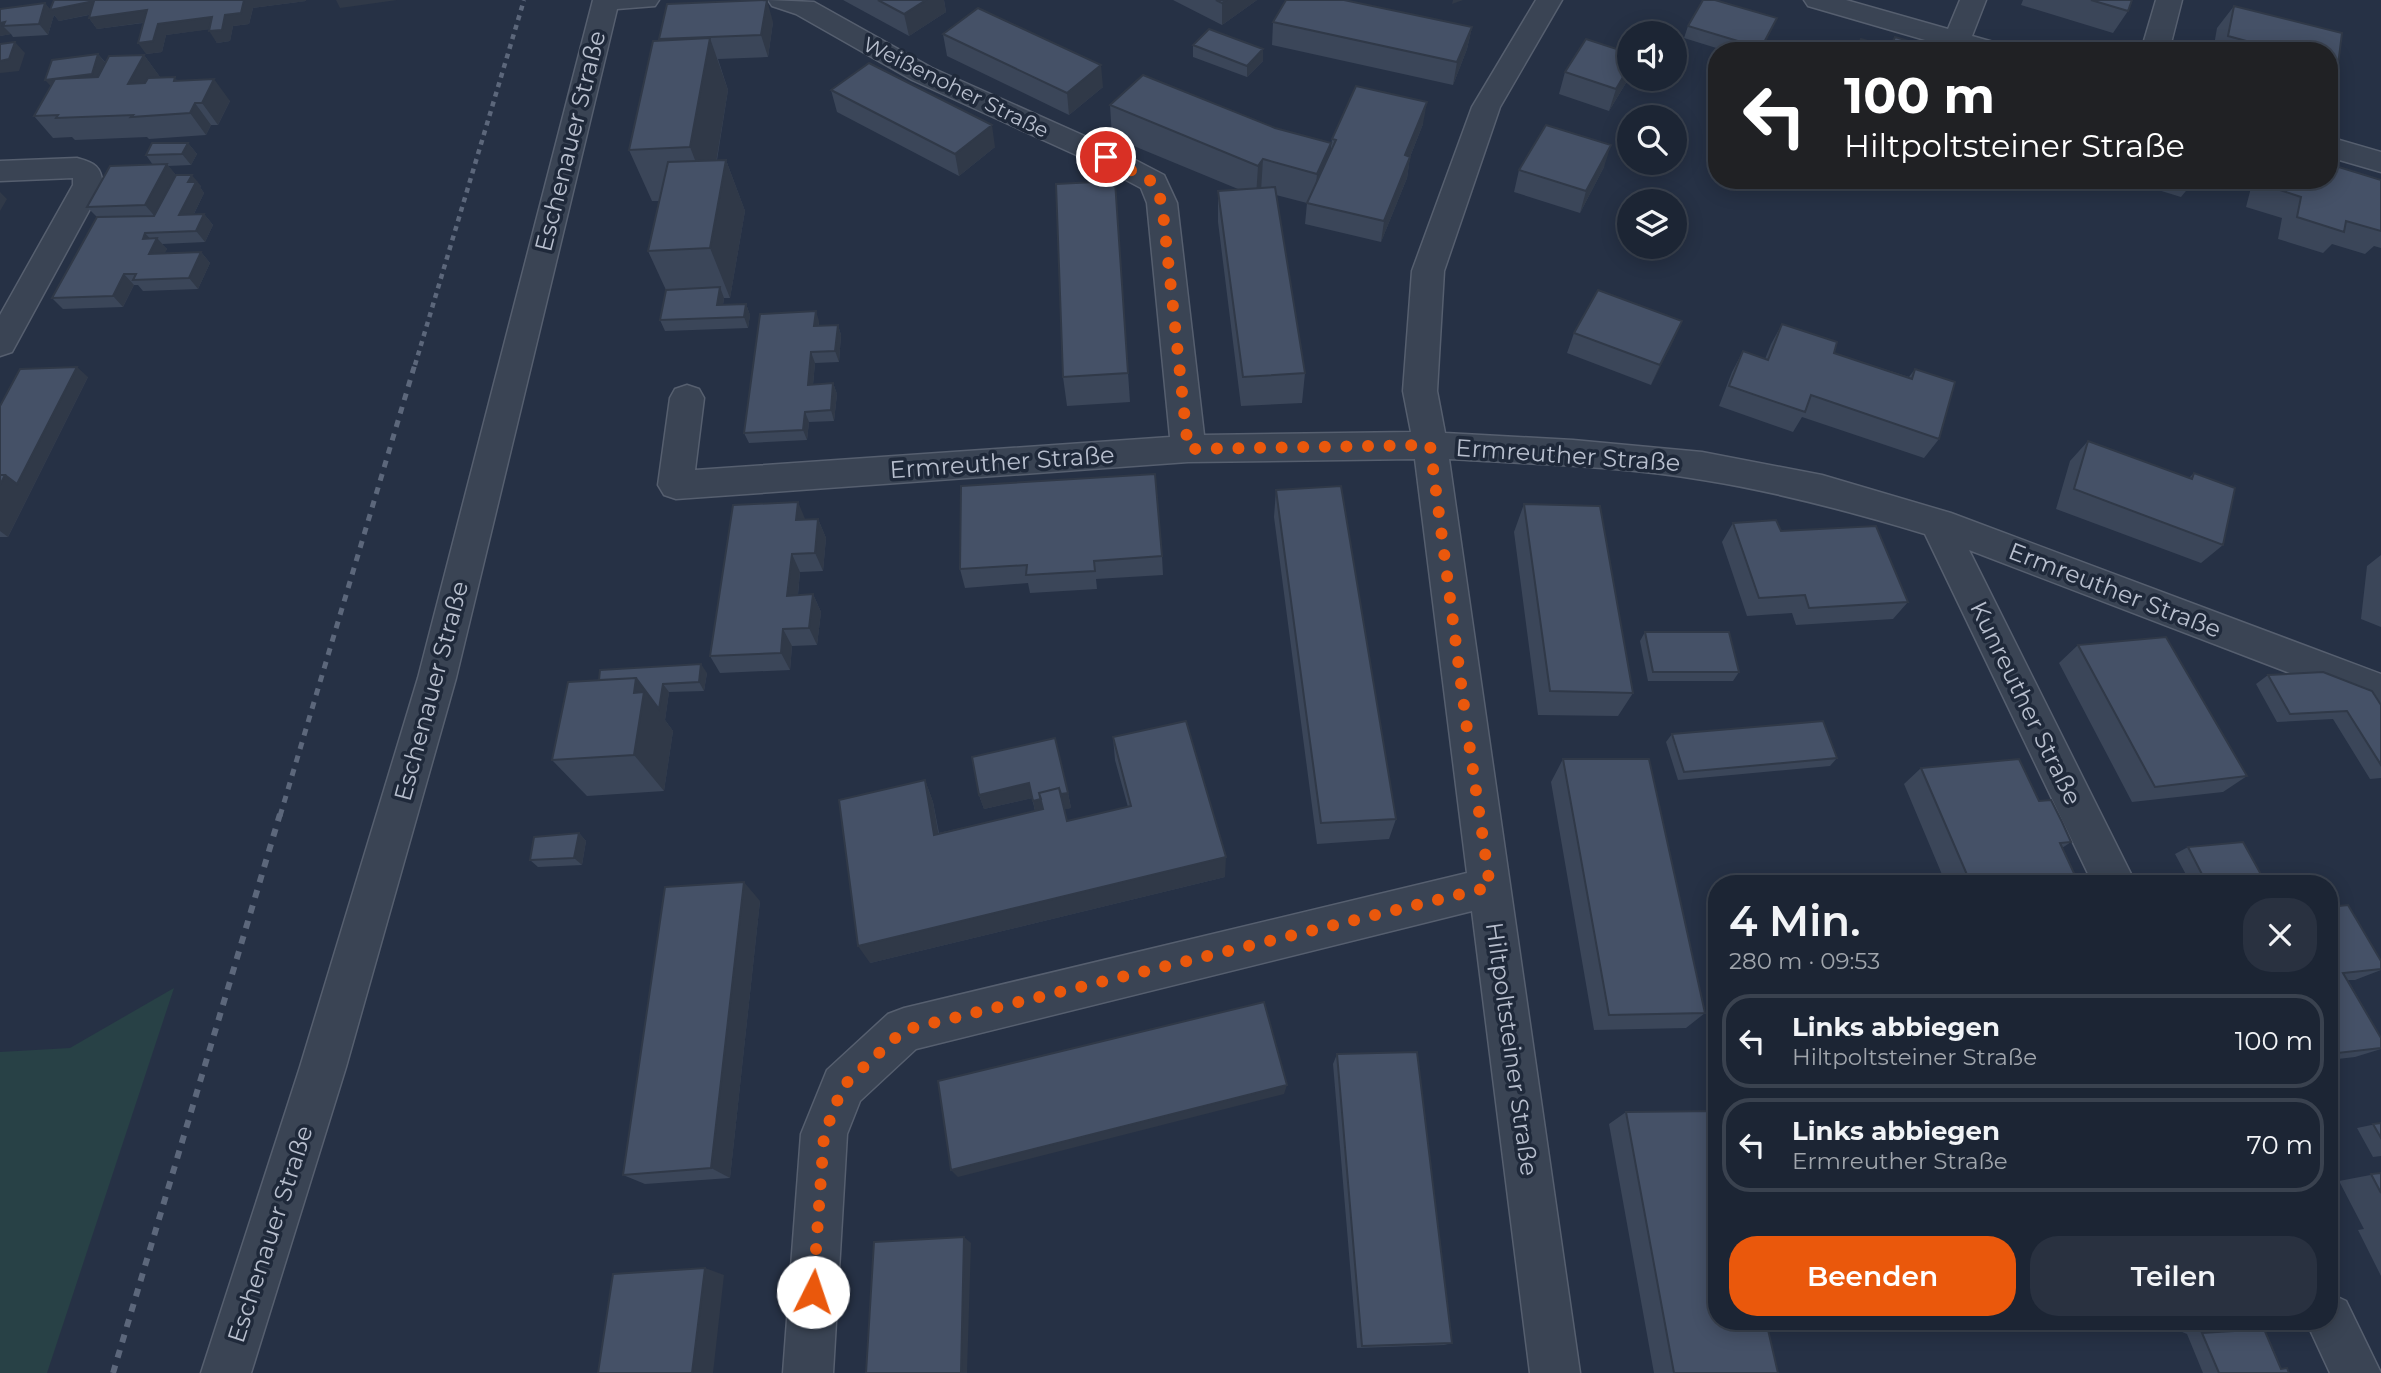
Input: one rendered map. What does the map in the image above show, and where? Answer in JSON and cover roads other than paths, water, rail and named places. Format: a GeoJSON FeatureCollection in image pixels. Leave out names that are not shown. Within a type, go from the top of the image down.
{"type":"FeatureCollection","features":[{"type":"Feature","properties":{"kind":"street"},"geometry":{"type":"LineString","coordinates":[[606,1],[646,0]]}},
{"type":"Feature","properties":{"kind":"street","name":"Weißenoher Straße"},"geometry":{"type":"LineString","coordinates":[[781,0],[805,8],[922,74],[1106,157],[1153,182],[1162,203],[1188,449]]}},
{"type":"Feature","properties":{"kind":"street","name":"Hiltpoltsteiner Straße"},"geometry":{"type":"LineString","coordinates":[[1549,0],[1486,107],[1428,271],[1420,391],[1430,445],[1555,1373]]}},
{"type":"Feature","properties":{"kind":"street"},"geometry":{"type":"LineString","coordinates":[[1817,0],[1963,42]]}},
{"type":"Feature","properties":{"kind":"street"},"geometry":{"type":"LineString","coordinates":[[1956,40],[1973,0]]}},
{"type":"Feature","properties":{"kind":"street"},"geometry":{"type":"LineString","coordinates":[[2157,42],[2169,0]]}},
{"type":"Feature","properties":{"kind":"street","name":"Eschenauer Straße"},"geometry":{"type":"LineString","coordinates":[[226,1373],[323,1067],[425,723],[606,1]]}},
{"type":"Feature","properties":{"kind":"street"},"geometry":{"type":"LineString","coordinates":[[2338,150],[2381,162]]}},
{"type":"Feature","properties":{"kind":"street"},"geometry":{"type":"LineString","coordinates":[[0,172],[77,168],[87,172],[88,185],[0,344]]}},
{"type":"Feature","properties":{"kind":"street","name":"Ermreuther Straße"},"geometry":{"type":"LineString","coordinates":[[687,398],[676,485],[1188,449],[1430,445],[1573,453],[1702,466],[1822,489],[1937,523],[2381,691]]}},
{"type":"Feature","properties":{"kind":"street","name":"Kunreuther Straße"},"geometry":{"type":"LineString","coordinates":[[1937,523],[2111,875]]}},
{"type":"Feature","properties":{"kind":"street"},"geometry":{"type":"LineString","coordinates":[[808,1373],[824,1135],[843,1086],[904,1030],[1490,887]]}},
{"type":"Feature","properties":{"kind":"street"},"geometry":{"type":"LineString","coordinates":[[2335,1330],[2356,1373]]}},
{"type":"Feature","properties":{"kind":"railway"},"geometry":{"type":"LineString","coordinates":[[415,365],[524,0]]}},
{"type":"Feature","properties":{"kind":"railway"},"geometry":{"type":"LineString","coordinates":[[280,816],[415,364]]}},
{"type":"Feature","properties":{"kind":"railway"},"geometry":{"type":"LineString","coordinates":[[113,1373],[280,814]]}}]}
